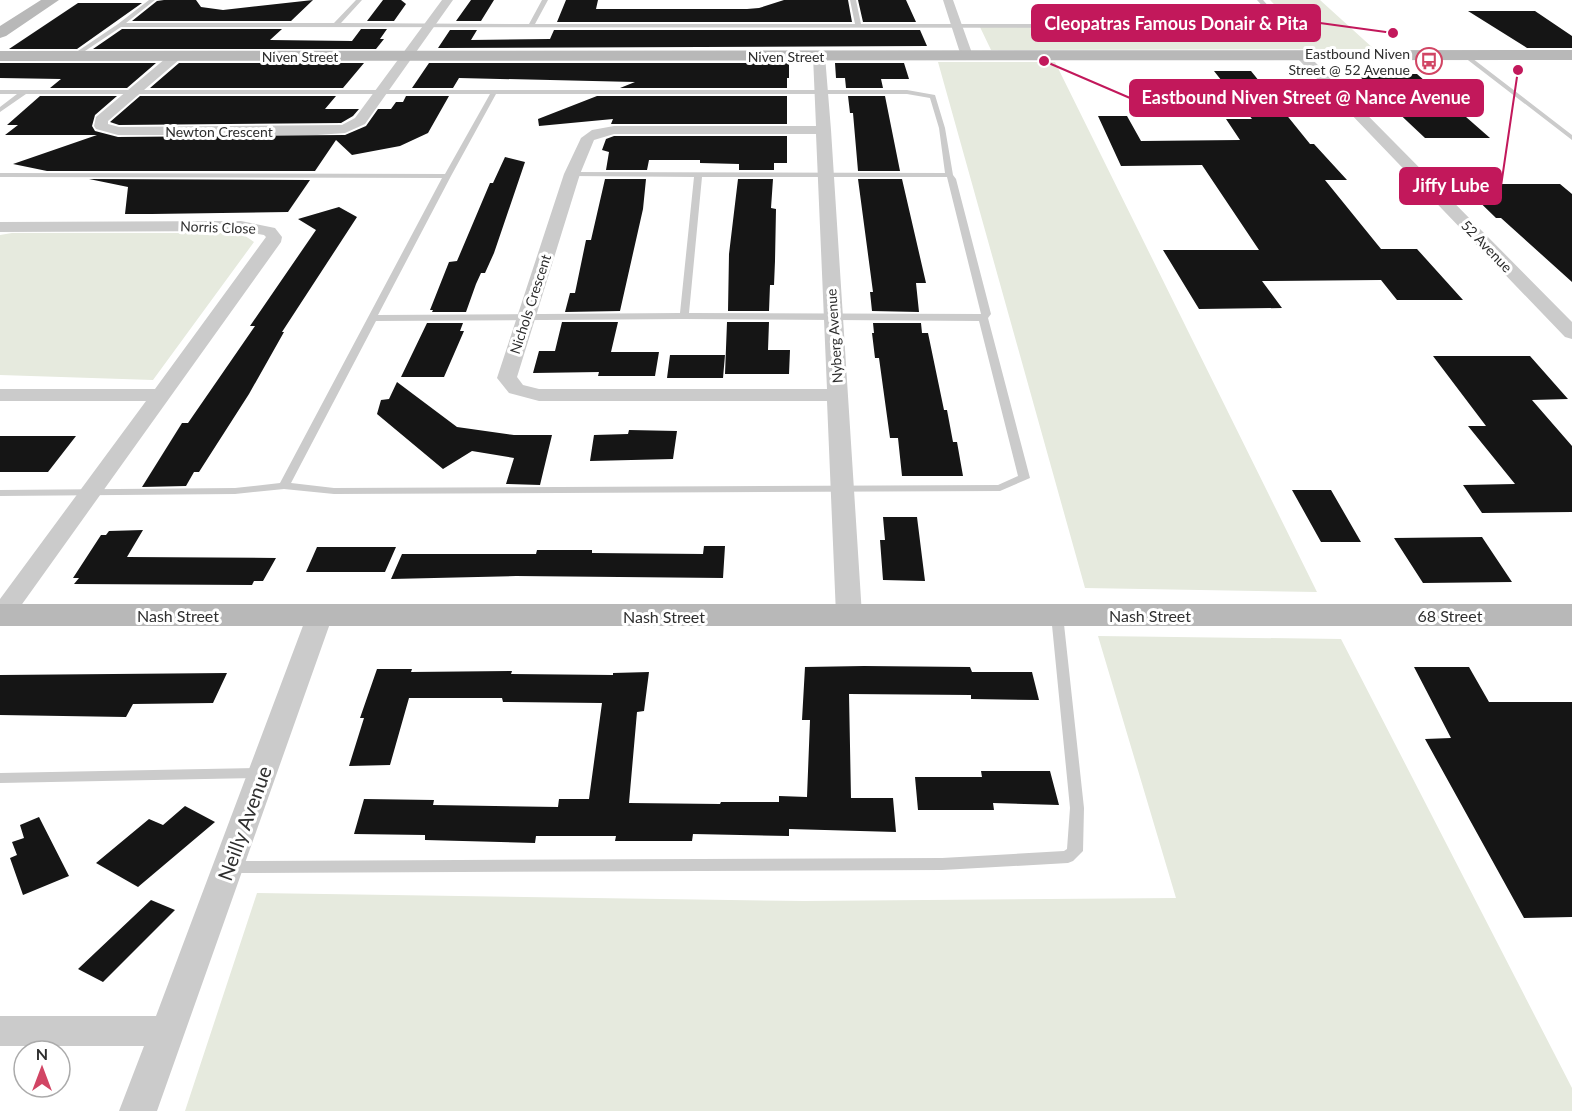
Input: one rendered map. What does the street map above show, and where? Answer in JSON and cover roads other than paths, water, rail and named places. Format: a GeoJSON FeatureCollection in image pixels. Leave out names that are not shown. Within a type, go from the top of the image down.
{"type":"FeatureCollection","features":[{"type":"Feature","properties":{"kind":"street"},"geometry":{"type":"LineString","coordinates":[[4,28],[51,0]]}},
{"type":"Feature","properties":{"kind":"street","name":"Newton Crescent"},"geometry":{"type":"LineString","coordinates":[[176,56],[101,120],[101,126],[118,130],[336,130],[357,124],[383,92],[448,0]]}},
{"type":"Feature","properties":{"kind":"street"},"geometry":{"type":"LineString","coordinates":[[948,0],[967,56]]}},
{"type":"Feature","properties":{"kind":"street","name":"Niven Street"},"geometry":{"type":"LineString","coordinates":[[0,56],[1572,56]]}},
{"type":"Feature","properties":{"kind":"street","name":"Nyberg Avenue"},"geometry":{"type":"LineString","coordinates":[[819,56],[849,615]]}},
{"type":"Feature","properties":{"kind":"street","name":"52 Avenue"},"geometry":{"type":"LineString","coordinates":[[1302,56],[1572,333]]}},
{"type":"Feature","properties":{"kind":"street","name":"Nichols Crescent"},"geometry":{"type":"LineString","coordinates":[[824,130],[604,131],[584,141],[525,316],[507,378],[516,389],[528,393],[552,395],[838,395]]}},
{"type":"Feature","properties":{"kind":"street","name":"Norris Close"},"geometry":{"type":"LineString","coordinates":[[0,227],[241,226],[261,228],[273,234],[273,242],[0,615]]}},
{"type":"Feature","properties":{"kind":"street"},"geometry":{"type":"LineString","coordinates":[[0,395],[161,395]]}},
{"type":"Feature","properties":{"kind":"street","name":"Nash Street"},"geometry":{"type":"LineString","coordinates":[[0,615],[1329,615]]}},
{"type":"Feature","properties":{"kind":"street","name":"Neilly Avenue"},"geometry":{"type":"LineString","coordinates":[[138,1111],[320,615]]}},
{"type":"Feature","properties":{"kind":"street","name":"68 Street"},"geometry":{"type":"LineString","coordinates":[[1329,615],[1572,615]]}},
{"type":"Feature","properties":{"kind":"street"},"geometry":{"type":"LineString","coordinates":[[0,1031],[169,1031]]}},
{"type":"Feature","properties":{"kind":"lane"},"geometry":{"type":"LineString","coordinates":[[75,56],[120,26],[152,0]]}},
{"type":"Feature","properties":{"kind":"lane"},"geometry":{"type":"LineString","coordinates":[[336,25],[359,0]]}},
{"type":"Feature","properties":{"kind":"lane"},"geometry":{"type":"LineString","coordinates":[[531,25],[545,0]]}},
{"type":"Feature","properties":{"kind":"lane"},"geometry":{"type":"LineString","coordinates":[[853,0],[858,25]]}},
{"type":"Feature","properties":{"kind":"lane"},"geometry":{"type":"LineString","coordinates":[[120,26],[430,24],[1267,26],[1278,23],[1280,21],[1260,0]]}},
{"type":"Feature","properties":{"kind":"lane"},"geometry":{"type":"LineString","coordinates":[[1466,56],[1572,138]]}},
{"type":"Feature","properties":{"kind":"lane"},"geometry":{"type":"LineString","coordinates":[[0,92],[821,91],[907,92],[933,96],[942,128],[948,175],[952,179],[983,302],[986,314],[983,318],[1024,478],[1000,488],[334,491],[284,486],[235,491],[0,493]]}},
{"type":"Feature","properties":{"kind":"lane"},"geometry":{"type":"LineString","coordinates":[[0,110],[24,92]]}},
{"type":"Feature","properties":{"kind":"lane"},"geometry":{"type":"LineString","coordinates":[[284,486],[447,176],[494,93]]}},
{"type":"Feature","properties":{"kind":"lane"},"geometry":{"type":"LineString","coordinates":[[1555,125],[1572,125]]}},
{"type":"Feature","properties":{"kind":"lane"},"geometry":{"type":"LineString","coordinates":[[572,174],[948,175]]}},
{"type":"Feature","properties":{"kind":"lane"},"geometry":{"type":"LineString","coordinates":[[684,316],[698,174]]}},
{"type":"Feature","properties":{"kind":"lane"},"geometry":{"type":"LineString","coordinates":[[0,175],[447,176]]}},
{"type":"Feature","properties":{"kind":"lane"},"geometry":{"type":"LineString","coordinates":[[373,318],[684,316],[983,318]]}},
{"type":"Feature","properties":{"kind":"lane"},"geometry":{"type":"LineString","coordinates":[[227,867],[942,864],[1068,857],[1075,851],[1077,808],[1057,615]]}},
{"type":"Feature","properties":{"kind":"lane"},"geometry":{"type":"LineString","coordinates":[[0,778],[262,773]]}},
{"type":"Feature","properties":{"kind":"place","name":"Cleopatras Famous Donair & Pita"},"geometry":{"type":"Point","coordinates":[1393,33]}},
{"type":"Feature","properties":{"kind":"place","name":"Eastbound Niven Street @ Nance Avenue"},"geometry":{"type":"Point","coordinates":[1044,61]}},
{"type":"Feature","properties":{"kind":"place","name":"Eastbound Niven Street @ 52 Avenue"},"geometry":{"type":"Point","coordinates":[1429,61]}},
{"type":"Feature","properties":{"kind":"place","name":"Jiffy Lube"},"geometry":{"type":"Point","coordinates":[1518,70]}}]}
